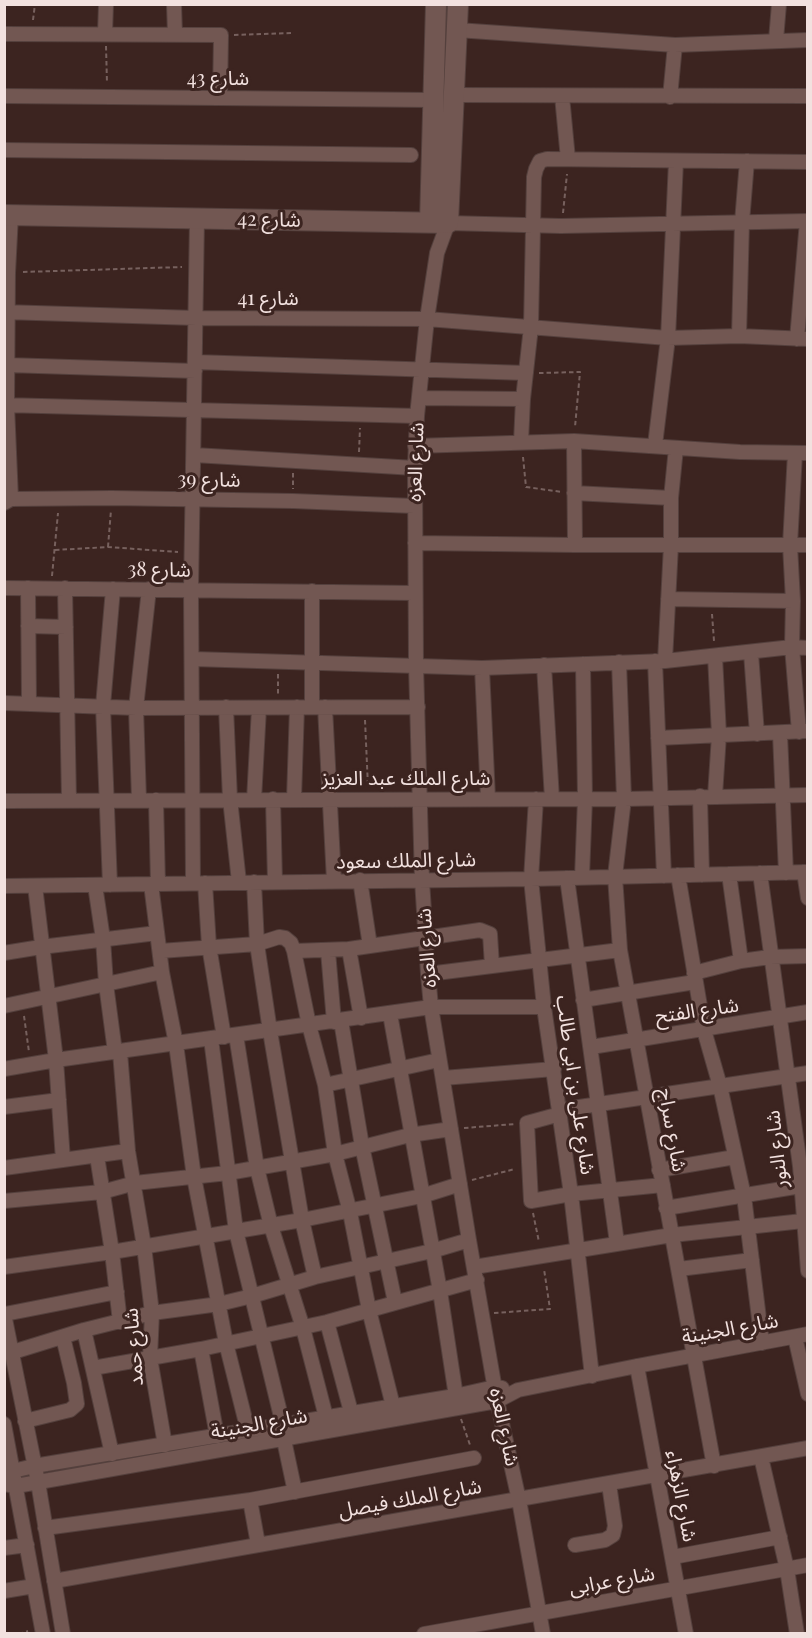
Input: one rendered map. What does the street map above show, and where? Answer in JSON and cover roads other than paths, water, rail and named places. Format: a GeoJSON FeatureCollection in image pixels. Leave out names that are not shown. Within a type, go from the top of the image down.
{"type":"FeatureCollection","features":[{"type":"Feature","properties":{"kind":"main road","name":"شارع العزه"},"geometry":{"type":"LineString","coordinates":[[436,4],[432,100],[439,223]]}},
{"type":"Feature","properties":{"kind":"main road","name":"شارع العزه"},"geometry":{"type":"LineString","coordinates":[[439,223],[453,95],[458,4]]}},
{"type":"Feature","properties":{"kind":"main road","name":"شارع 42"},"geometry":{"type":"LineString","coordinates":[[8,215],[439,223]]}},
{"type":"Feature","properties":{"kind":"street"},"geometry":{"type":"LineString","coordinates":[[105,34],[106,4]]}},
{"type":"Feature","properties":{"kind":"street"},"geometry":{"type":"LineString","coordinates":[[174,4],[175,35]]}},
{"type":"Feature","properties":{"kind":"street"},"geometry":{"type":"LineString","coordinates":[[776,40],[779,4]]}},
{"type":"Feature","properties":{"kind":"street"},"geometry":{"type":"LineString","coordinates":[[457,30],[675,45],[807,40]]}},
{"type":"Feature","properties":{"kind":"street"},"geometry":{"type":"LineString","coordinates":[[4,34],[221,35],[220,98]]}},
{"type":"Feature","properties":{"kind":"street"},"geometry":{"type":"LineString","coordinates":[[670,97],[675,45]]}},
{"type":"Feature","properties":{"kind":"street"},"geometry":{"type":"LineString","coordinates":[[453,95],[807,96]]}},
{"type":"Feature","properties":{"kind":"street","name":"شارع 43"},"geometry":{"type":"LineString","coordinates":[[4,96],[432,100]]}},
{"type":"Feature","properties":{"kind":"street"},"geometry":{"type":"LineString","coordinates":[[562,96],[568,159]]}},
{"type":"Feature","properties":{"kind":"street"},"geometry":{"type":"LineString","coordinates":[[4,150],[411,155]]}},
{"type":"Feature","properties":{"kind":"street"},"geometry":{"type":"LineString","coordinates":[[521,442],[525,373],[531,327],[534,177],[540,161],[568,159],[807,162]]}},
{"type":"Feature","properties":{"kind":"street"},"geometry":{"type":"LineString","coordinates":[[655,445],[668,338],[676,161]]}},
{"type":"Feature","properties":{"kind":"street"},"geometry":{"type":"LineString","coordinates":[[739,336],[742,222],[747,161]]}},
{"type":"Feature","properties":{"kind":"street"},"geometry":{"type":"LineString","coordinates":[[8,215],[6,312],[8,501]]}},
{"type":"Feature","properties":{"kind":"street"},"geometry":{"type":"LineString","coordinates":[[197,219],[191,590],[194,800],[199,883],[224,1037],[271,1226],[303,1328],[326,1417]]}},
{"type":"Feature","properties":{"kind":"street"},"geometry":{"type":"LineString","coordinates":[[802,339],[807,221]]}},
{"type":"Feature","properties":{"kind":"street","name":"شارع 42"},"geometry":{"type":"LineString","coordinates":[[439,223],[561,226],[807,221]]}},
{"type":"Feature","properties":{"kind":"street","name":"شارع العزه"},"geometry":{"type":"LineString","coordinates":[[439,223],[417,416],[414,468],[414,593],[422,880],[428,974],[431,1007],[469,1240],[496,1394],[519,1500],[543,1634]]}},
{"type":"Feature","properties":{"kind":"street","name":"شارع 41"},"geometry":{"type":"LineString","coordinates":[[6,312],[196,318],[427,320],[668,338],[739,336],[802,339]]}},
{"type":"Feature","properties":{"kind":"street"},"geometry":{"type":"LineString","coordinates":[[7,365],[423,369],[525,373]]}},
{"type":"Feature","properties":{"kind":"street"},"geometry":{"type":"LineString","coordinates":[[419,398],[523,399]]}},
{"type":"Feature","properties":{"kind":"street"},"geometry":{"type":"LineString","coordinates":[[6,405],[417,416]]}},
{"type":"Feature","properties":{"kind":"street"},"geometry":{"type":"LineString","coordinates":[[574,441],[575,545]]}},
{"type":"Feature","properties":{"kind":"street"},"geometry":{"type":"LineString","coordinates":[[415,446],[574,441],[740,452],[801,453],[790,545],[793,601],[792,647],[803,731],[780,734],[658,738]]}},
{"type":"Feature","properties":{"kind":"street"},"geometry":{"type":"LineString","coordinates":[[676,448],[671,498],[668,599],[660,661],[658,738],[661,797],[671,876],[704,1030],[720,1086],[744,1196],[762,1343]]}},
{"type":"Feature","properties":{"kind":"street"},"geometry":{"type":"LineString","coordinates":[[194,455],[414,468]]}},
{"type":"Feature","properties":{"kind":"street"},"geometry":{"type":"LineString","coordinates":[[574,493],[671,498]]}},
{"type":"Feature","properties":{"kind":"street","name":"شارع 39"},"geometry":{"type":"LineString","coordinates":[[8,501],[59,498],[194,499],[414,506]]}},
{"type":"Feature","properties":{"kind":"street"},"geometry":{"type":"LineString","coordinates":[[415,543],[807,545]]}},
{"type":"Feature","properties":{"kind":"street","name":"شارع 38"},"geometry":{"type":"LineString","coordinates":[[4,588],[414,593]]}},
{"type":"Feature","properties":{"kind":"street"},"geometry":{"type":"LineString","coordinates":[[28,588],[29,704]]}},
{"type":"Feature","properties":{"kind":"street"},"geometry":{"type":"LineString","coordinates":[[58,588],[66,627],[69,801]]}},
{"type":"Feature","properties":{"kind":"street"},"geometry":{"type":"LineString","coordinates":[[110,885],[104,706],[113,589]]}},
{"type":"Feature","properties":{"kind":"street"},"geometry":{"type":"LineString","coordinates":[[139,800],[136,708],[149,589]]}},
{"type":"Feature","properties":{"kind":"street"},"geometry":{"type":"LineString","coordinates":[[312,591],[312,664],[331,799],[334,881]]}},
{"type":"Feature","properties":{"kind":"street"},"geometry":{"type":"LineString","coordinates":[[668,599],[793,601]]}},
{"type":"Feature","properties":{"kind":"street"},"geometry":{"type":"LineString","coordinates":[[28,626],[66,627]]}},
{"type":"Feature","properties":{"kind":"street"},"geometry":{"type":"LineString","coordinates":[[192,658],[312,664],[482,668],[660,661],[792,647],[807,648]]}},
{"type":"Feature","properties":{"kind":"street"},"geometry":{"type":"LineString","coordinates":[[751,653],[757,734]]}},
{"type":"Feature","properties":{"kind":"street"},"geometry":{"type":"LineString","coordinates":[[715,656],[719,735],[715,796]]}},
{"type":"Feature","properties":{"kind":"street","name":"شارع سراج"},"geometry":{"type":"LineString","coordinates":[[619,662],[624,799],[615,876],[620,950],[714,1466]]}},
{"type":"Feature","properties":{"kind":"street"},"geometry":{"type":"LineString","coordinates":[[582,877],[585,799],[583,664]]}},
{"type":"Feature","properties":{"kind":"street"},"geometry":{"type":"LineString","coordinates":[[544,665],[552,799]]}},
{"type":"Feature","properties":{"kind":"street"},"geometry":{"type":"LineString","coordinates":[[482,668],[488,798]]}},
{"type":"Feature","properties":{"kind":"street"},"geometry":{"type":"LineString","coordinates":[[4,703],[136,708],[418,707]]}},
{"type":"Feature","properties":{"kind":"street"},"geometry":{"type":"LineString","coordinates":[[226,707],[230,800],[239,882]]}},
{"type":"Feature","properties":{"kind":"street"},"geometry":{"type":"LineString","coordinates":[[294,799],[297,707]]}},
{"type":"Feature","properties":{"kind":"street"},"geometry":{"type":"LineString","coordinates":[[255,800],[259,708]]}},
{"type":"Feature","properties":{"kind":"street"},"geometry":{"type":"LineString","coordinates":[[780,734],[786,873]]}},
{"type":"Feature","properties":{"kind":"street","name":"شارع الملك عبد العزيز"},"geometry":{"type":"LineString","coordinates":[[4,801],[368,798],[624,799],[807,795]]}},
{"type":"Feature","properties":{"kind":"street"},"geometry":{"type":"LineString","coordinates":[[700,796],[702,875]]}},
{"type":"Feature","properties":{"kind":"street"},"geometry":{"type":"LineString","coordinates":[[273,799],[275,882]]}},
{"type":"Feature","properties":{"kind":"street","name":"شارع على بن ابى طالب"},"geometry":{"type":"LineString","coordinates":[[536,799],[531,879],[544,1007],[571,1194],[592,1376]]}},
{"type":"Feature","properties":{"kind":"street"},"geometry":{"type":"LineString","coordinates":[[156,800],[154,884],[162,972],[176,1044],[194,1177],[226,1343],[248,1431]]}},
{"type":"Feature","properties":{"kind":"street"},"geometry":{"type":"LineString","coordinates":[[806,872],[807,898]]}},
{"type":"Feature","properties":{"kind":"street","name":"شارع الملك سعود"},"geometry":{"type":"LineString","coordinates":[[4,886],[531,879],[806,872]]}},
{"type":"Feature","properties":{"kind":"street","name":"شارع النور"},"geometry":{"type":"LineString","coordinates":[[760,873],[788,1076],[801,1128],[804,1166],[801,1186],[805,1206],[802,1221],[807,1271]]}},
{"type":"Feature","properties":{"kind":"street"},"geometry":{"type":"LineString","coordinates":[[729,874],[741,961]]}},
{"type":"Feature","properties":{"kind":"street"},"geometry":{"type":"LineString","coordinates":[[567,878],[617,1243]]}},
{"type":"Feature","properties":{"kind":"street"},"geometry":{"type":"LineString","coordinates":[[360,880],[370,946]]}},
{"type":"Feature","properties":{"kind":"street"},"geometry":{"type":"LineString","coordinates":[[254,882],[257,944],[270,1031],[294,1161],[302,1220],[315,1277]]}},
{"type":"Feature","properties":{"kind":"street","name":"شارع حمد"},"geometry":{"type":"LineString","coordinates":[[94,885],[128,1151],[144,1246],[152,1313],[150,1358],[165,1445]]}},
{"type":"Feature","properties":{"kind":"street"},"geometry":{"type":"LineString","coordinates":[[35,886],[56,1060],[63,1160]]}},
{"type":"Feature","properties":{"kind":"street"},"geometry":{"type":"LineString","coordinates":[[294,951],[349,949],[484,930],[490,937],[492,966]]}},
{"type":"Feature","properties":{"kind":"street"},"geometry":{"type":"LineString","coordinates":[[4,953],[157,933]]}},
{"type":"Feature","properties":{"kind":"street"},"geometry":{"type":"LineString","coordinates":[[160,951],[257,944],[282,937],[289,941],[294,951],[309,1025],[325,1085],[335,1154],[350,1212],[369,1310],[393,1406]]}},
{"type":"Feature","properties":{"kind":"street"},"geometry":{"type":"LineString","coordinates":[[349,949],[361,1018]]}},
{"type":"Feature","properties":{"kind":"street"},"geometry":{"type":"LineString","coordinates":[[428,974],[620,950]]}},
{"type":"Feature","properties":{"kind":"street"},"geometry":{"type":"LineString","coordinates":[[328,951],[338,1021],[352,1078],[362,1146],[395,1302]]}},
{"type":"Feature","properties":{"kind":"street"},"geometry":{"type":"LineString","coordinates":[[583,1000],[694,978],[741,961],[807,956]]}},
{"type":"Feature","properties":{"kind":"street"},"geometry":{"type":"LineString","coordinates":[[4,1006],[162,972]]}},
{"type":"Feature","properties":{"kind":"street"},"geometry":{"type":"LineString","coordinates":[[4,1069],[431,1007],[544,1007]]}},
{"type":"Feature","properties":{"kind":"street","name":"شارع الفتح"},"geometry":{"type":"LineString","coordinates":[[591,1047],[807,1012]]}},
{"type":"Feature","properties":{"kind":"street"},"geometry":{"type":"LineString","coordinates":[[390,1014],[410,1135],[440,1291],[456,1402]]}},
{"type":"Feature","properties":{"kind":"street"},"geometry":{"type":"LineString","coordinates":[[224,1037],[228,1173],[236,1231],[261,1336],[280,1440],[295,1492]]}},
{"type":"Feature","properties":{"kind":"street"},"geometry":{"type":"LineString","coordinates":[[325,1085],[440,1059]]}},
{"type":"Feature","properties":{"kind":"street"},"geometry":{"type":"LineString","coordinates":[[442,1078],[554,1069]]}},
{"type":"Feature","properties":{"kind":"street"},"geometry":{"type":"LineString","coordinates":[[663,1185],[571,1194],[531,1201],[527,1123],[559,1112],[598,1105],[807,1073]]}},
{"type":"Feature","properties":{"kind":"street"},"geometry":{"type":"LineString","coordinates":[[4,1107],[59,1100]]}},
{"type":"Feature","properties":{"kind":"street"},"geometry":{"type":"LineString","coordinates":[[4,1201],[102,1192],[135,1183],[228,1173],[335,1154],[410,1135],[451,1129]]}},
{"type":"Feature","properties":{"kind":"street"},"geometry":{"type":"LineString","coordinates":[[4,1168],[128,1151]]}},
{"type":"Feature","properties":{"kind":"street"},"geometry":{"type":"LineString","coordinates":[[97,1156],[120,1322]]}},
{"type":"Feature","properties":{"kind":"street"},"geometry":{"type":"LineString","coordinates":[[659,1170],[735,1157]]}},
{"type":"Feature","properties":{"kind":"street"},"geometry":{"type":"LineString","coordinates":[[4,1267],[112,1252],[350,1212],[422,1196],[460,1184]]}},
{"type":"Feature","properties":{"kind":"street"},"geometry":{"type":"LineString","coordinates":[[666,1208],[801,1186]]}},
{"type":"Feature","properties":{"kind":"street"},"geometry":{"type":"LineString","coordinates":[[93,1368],[303,1328],[440,1291],[476,1274],[542,1256],[672,1235],[802,1221]]}},
{"type":"Feature","properties":{"kind":"street"},"geometry":{"type":"LineString","coordinates":[[13,1352],[84,1330],[152,1313],[219,1304],[315,1277],[432,1251],[469,1240]]}},
{"type":"Feature","properties":{"kind":"street"},"geometry":{"type":"LineString","coordinates":[[679,1269],[752,1260]]}},
{"type":"Feature","properties":{"kind":"street"},"geometry":{"type":"LineString","coordinates":[[63,1634],[38,1482],[4,1314],[117,1292]]}},
{"type":"Feature","properties":{"kind":"street"},"geometry":{"type":"LineString","coordinates":[[327,1322],[351,1412]]}},
{"type":"Feature","properties":{"kind":"street"},"geometry":{"type":"LineString","coordinates":[[84,1330],[112,1454]]}},
{"type":"Feature","properties":{"kind":"street"},"geometry":{"type":"LineString","coordinates":[[801,1336],[807,1394]]}},
{"type":"Feature","properties":{"kind":"street","name":"شارع الجنينة"},"geometry":{"type":"LineString","coordinates":[[10,1485],[280,1440],[496,1394],[801,1336]]}},
{"type":"Feature","properties":{"kind":"street"},"geometry":{"type":"LineString","coordinates":[[25,1421],[70,1410],[77,1404],[63,1337]]}},
{"type":"Feature","properties":{"kind":"street"},"geometry":{"type":"LineString","coordinates":[[201,1349],[217,1436]]}},
{"type":"Feature","properties":{"kind":"street","name":"شارع الزهراء"},"geometry":{"type":"LineString","coordinates":[[637,1366],[686,1634]]}},
{"type":"Feature","properties":{"kind":"street","name":"شارع الجنينة"},"geometry":{"type":"LineString","coordinates":[[9,1473],[34,1466],[351,1412],[393,1406],[456,1402]]}},
{"type":"Feature","properties":{"kind":"street"},"geometry":{"type":"LineString","coordinates":[[4,1424],[10,1485],[27,1545],[43,1634]]}},
{"type":"Feature","properties":{"kind":"street","name":"شارع الملك فيصل"},"geometry":{"type":"LineString","coordinates":[[54,1581],[807,1448]]}},
{"type":"Feature","properties":{"kind":"street"},"geometry":{"type":"LineString","coordinates":[[761,1457],[787,1569],[797,1634]]}},
{"type":"Feature","properties":{"kind":"street"},"geometry":{"type":"LineString","coordinates":[[45,1528],[250,1500],[474,1458]]}},
{"type":"Feature","properties":{"kind":"street"},"geometry":{"type":"LineString","coordinates":[[575,1545],[605,1540],[613,1535],[615,1526],[609,1484]]}},
{"type":"Feature","properties":{"kind":"street"},"geometry":{"type":"LineString","coordinates":[[250,1500],[258,1544]]}},
{"type":"Feature","properties":{"kind":"street"},"geometry":{"type":"LineString","coordinates":[[673,1557],[780,1537]]}},
{"type":"Feature","properties":{"kind":"street"},"geometry":{"type":"LineString","coordinates":[[4,1548],[27,1545]]}},
{"type":"Feature","properties":{"kind":"street","name":"شارع عرابى"},"geometry":{"type":"LineString","coordinates":[[424,1634],[807,1565]]}},
{"type":"Feature","properties":{"kind":"street"},"geometry":{"type":"LineString","coordinates":[[4,1591],[34,1586]]}}]}
